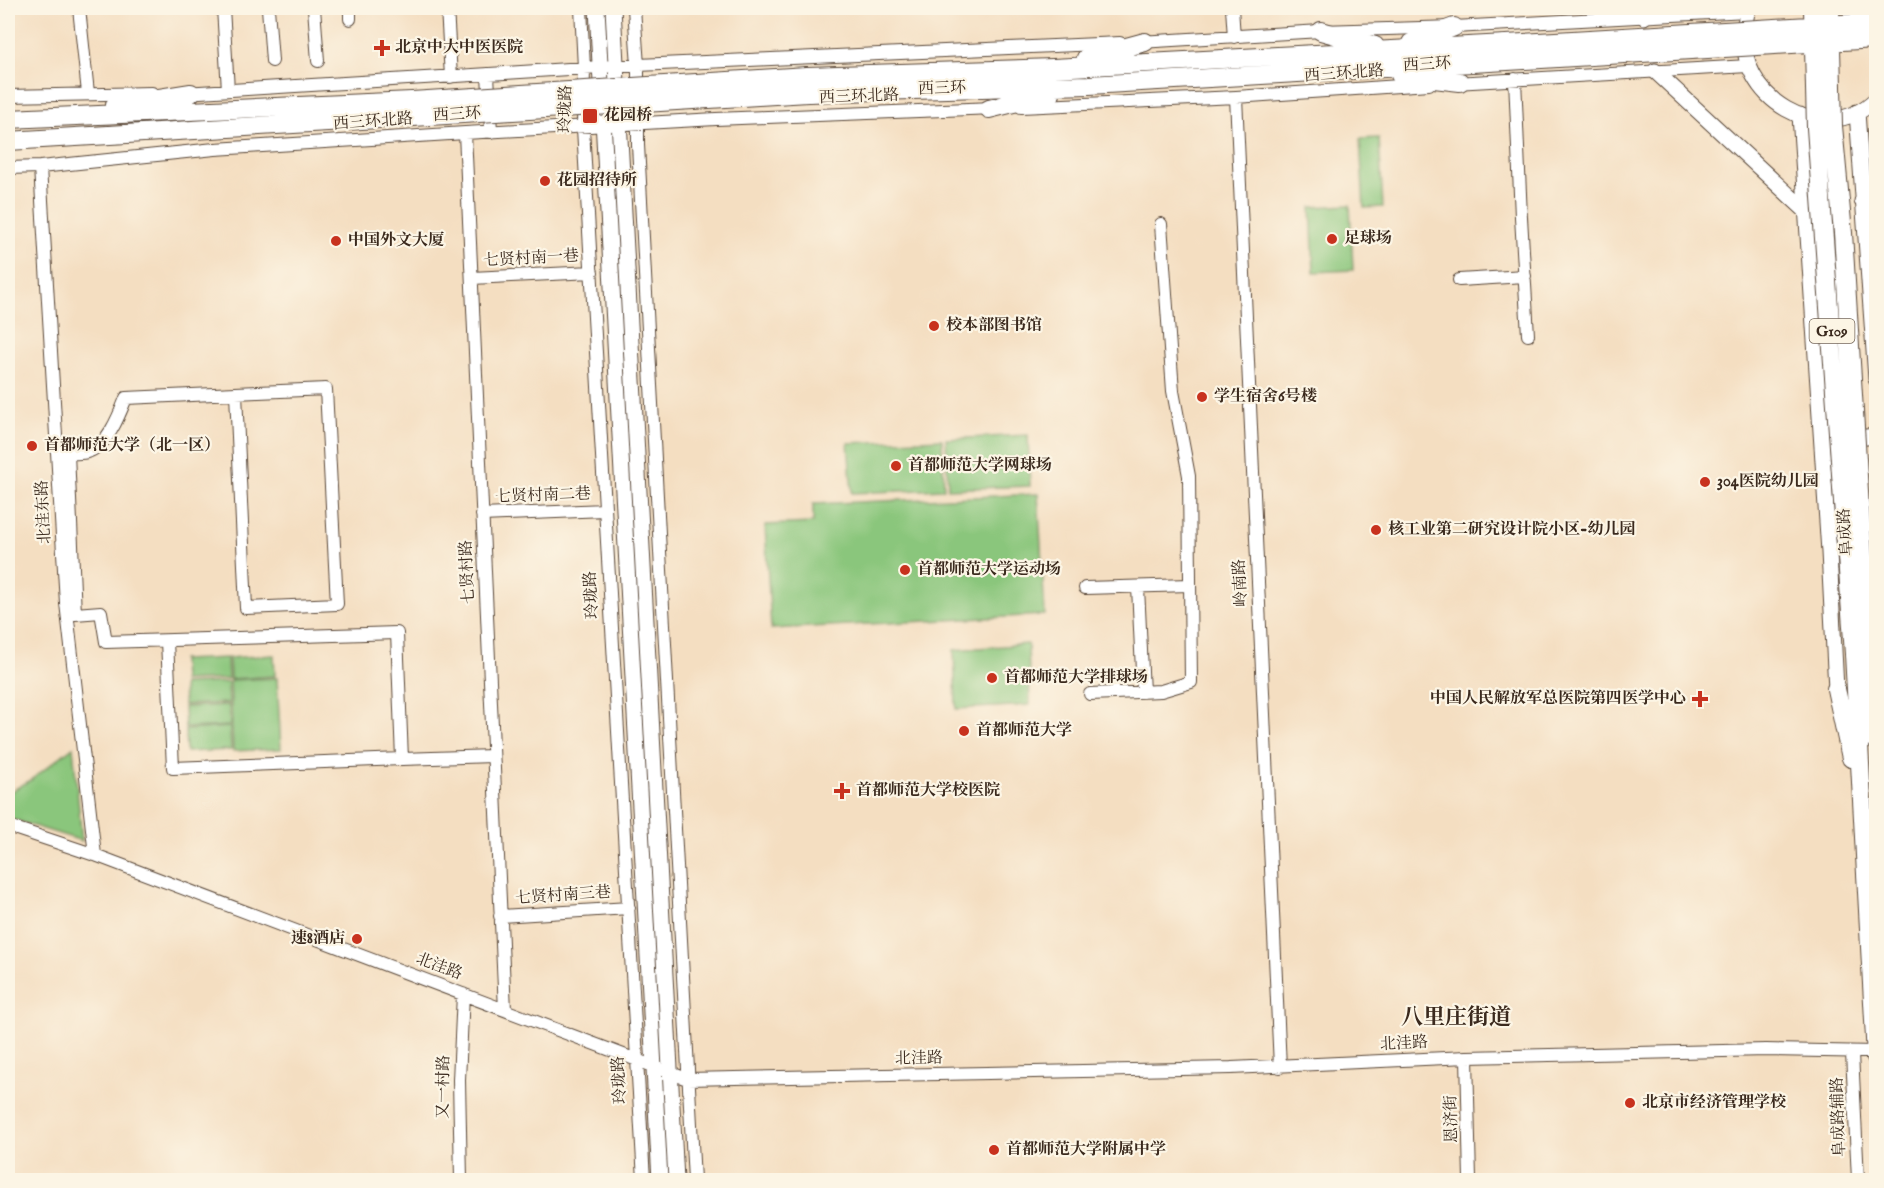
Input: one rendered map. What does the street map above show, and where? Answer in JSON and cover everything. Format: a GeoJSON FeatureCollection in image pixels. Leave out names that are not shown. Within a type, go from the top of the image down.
{"type":"FeatureCollection","features":[{"type":"Feature","properties":{"kind":"highway","name":"阜成路"},"geometry":{"type":"LineString","coordinates":[[1813,8],[1816,128],[1862,654],[1876,741]]}},
{"type":"Feature","properties":{"kind":"highway","name":"阜成路"},"geometry":{"type":"LineString","coordinates":[[1830,8],[1833,126],[1843,233],[1862,654],[1863,812],[1876,1057]]}},
{"type":"Feature","properties":{"kind":"highway","name":"西三环"},"geometry":{"type":"LineString","coordinates":[[807,85],[1089,85],[1354,69],[1507,53],[1876,22]]}},
{"type":"Feature","properties":{"kind":"highway"},"geometry":{"type":"LineString","coordinates":[[1321,31],[1391,50],[1454,27]]}},
{"type":"Feature","properties":{"kind":"highway","name":"西三环"},"geometry":{"type":"LineString","coordinates":[[8,141],[412,109],[1053,68],[1391,50],[1507,53],[1876,39]]}},
{"type":"Feature","properties":{"kind":"highway"},"geometry":{"type":"LineString","coordinates":[[1053,68],[1145,42]]}},
{"type":"Feature","properties":{"kind":"highway"},"geometry":{"type":"LineString","coordinates":[[1354,69],[1460,82]]}},
{"type":"Feature","properties":{"kind":"highway"},"geometry":{"type":"LineString","coordinates":[[989,109],[1089,85]]}},
{"type":"Feature","properties":{"kind":"highway"},"geometry":{"type":"LineString","coordinates":[[31,118],[191,93]]}},
{"type":"Feature","properties":{"kind":"highway","name":"西三环"},"geometry":{"type":"LineString","coordinates":[[8,119],[412,109]]}},
{"type":"Feature","properties":{"kind":"highway"},"geometry":{"type":"LineString","coordinates":[[1836,689],[1863,812]]}},
{"type":"Feature","properties":{"kind":"main road"},"geometry":{"type":"LineString","coordinates":[[597,8],[608,67],[610,95],[619,126],[676,1180]]}},
{"type":"Feature","properties":{"kind":"main road"},"geometry":{"type":"LineString","coordinates":[[608,67],[613,8]]}},
{"type":"Feature","properties":{"kind":"main road"},"geometry":{"type":"LineString","coordinates":[[1748,9],[1743,40],[1748,66],[1757,84],[1771,99],[1800,116],[1815,119],[1830,119],[1857,112],[1876,99]]}},
{"type":"Feature","properties":{"kind":"main road"},"geometry":{"type":"LineString","coordinates":[[1656,71],[1806,212]]}},
{"type":"Feature","properties":{"kind":"main road"},"geometry":{"type":"LineString","coordinates":[[610,95],[603,127],[618,369],[660,1180]]}},
{"type":"Feature","properties":{"kind":"main road"},"geometry":{"type":"LineString","coordinates":[[1857,112],[1876,379]]}},
{"type":"Feature","properties":{"kind":"main road","name":"阜成路"},"geometry":{"type":"LineString","coordinates":[[1800,116],[1836,689]]}},
{"type":"Feature","properties":{"kind":"main road"},"geometry":{"type":"LineString","coordinates":[[1862,201],[1876,185]]}},
{"type":"Feature","properties":{"kind":"main road"},"geometry":{"type":"LineString","coordinates":[[1814,312],[1871,308]]}},
{"type":"Feature","properties":{"kind":"main road"},"geometry":{"type":"LineString","coordinates":[[1822,441],[1876,436]]}},
{"type":"Feature","properties":{"kind":"street"},"geometry":{"type":"LineString","coordinates":[[79,8],[88,93]]}},
{"type":"Feature","properties":{"kind":"street"},"geometry":{"type":"LineString","coordinates":[[223,8],[228,90]]}},
{"type":"Feature","properties":{"kind":"street"},"geometry":{"type":"LineString","coordinates":[[268,8],[272,61]]}},
{"type":"Feature","properties":{"kind":"street"},"geometry":{"type":"LineString","coordinates":[[314,8],[318,61]]}},
{"type":"Feature","properties":{"kind":"street"},"geometry":{"type":"LineString","coordinates":[[447,8],[451,77]]}},
{"type":"Feature","properties":{"kind":"street","name":"玲珑路"},"geometry":{"type":"LineString","coordinates":[[581,8],[585,68],[583,128],[644,1180]]}},
{"type":"Feature","properties":{"kind":"street"},"geometry":{"type":"LineString","coordinates":[[634,8],[693,1180]]}},
{"type":"Feature","properties":{"kind":"street"},"geometry":{"type":"LineString","coordinates":[[1232,8],[1234,37]]}},
{"type":"Feature","properties":{"kind":"street"},"geometry":{"type":"LineString","coordinates":[[8,96],[191,93],[585,68],[1145,42],[1321,31],[1454,27],[1649,12],[1748,9]]}},
{"type":"Feature","properties":{"kind":"street"},"geometry":{"type":"LineString","coordinates":[[713,62],[716,119]]}},
{"type":"Feature","properties":{"kind":"street"},"geometry":{"type":"LineString","coordinates":[[511,131],[530,101],[680,90],[695,63]]}},
{"type":"Feature","properties":{"kind":"street","name":"西三环北路"},"geometry":{"type":"LineString","coordinates":[[8,168],[40,167],[215,149],[465,133],[716,119],[1236,97],[1748,66]]}},
{"type":"Feature","properties":{"kind":"street"},"geometry":{"type":"LineString","coordinates":[[488,74],[491,132]]}},
{"type":"Feature","properties":{"kind":"street"},"geometry":{"type":"LineString","coordinates":[[1515,79],[1528,335]]}},
{"type":"Feature","properties":{"kind":"street","name":"岭南路"},"geometry":{"type":"LineString","coordinates":[[1236,97],[1280,1067]]}},
{"type":"Feature","properties":{"kind":"street","name":"七贤村路"},"geometry":{"type":"LineString","coordinates":[[465,133],[505,1010]]}},
{"type":"Feature","properties":{"kind":"street","name":"北洼东路"},"geometry":{"type":"LineString","coordinates":[[40,167],[66,603],[94,855]]}},
{"type":"Feature","properties":{"kind":"street"},"geometry":{"type":"LineString","coordinates":[[1090,694],[1161,691],[1191,682],[1189,476],[1173,391],[1161,224]]}},
{"type":"Feature","properties":{"kind":"street","name":"七贤村南一巷"},"geometry":{"type":"LineString","coordinates":[[472,278],[592,272]]}},
{"type":"Feature","properties":{"kind":"street"},"geometry":{"type":"LineString","coordinates":[[1459,280],[1525,276]]}},
{"type":"Feature","properties":{"kind":"street"},"geometry":{"type":"LineString","coordinates":[[236,394],[246,608],[336,604],[326,389],[126,398],[116,424],[99,446],[88,452],[68,453],[75,614],[101,612],[106,642],[397,633],[402,759]]}},
{"type":"Feature","properties":{"kind":"street","name":"七贤村南二巷"},"geometry":{"type":"LineString","coordinates":[[482,515],[605,510]]}},
{"type":"Feature","properties":{"kind":"street"},"geometry":{"type":"LineString","coordinates":[[1084,588],[1190,585]]}},
{"type":"Feature","properties":{"kind":"street"},"geometry":{"type":"LineString","coordinates":[[1138,586],[1143,692]]}},
{"type":"Feature","properties":{"kind":"street"},"geometry":{"type":"LineString","coordinates":[[167,641],[173,768],[493,756]]}},
{"type":"Feature","properties":{"kind":"street","name":"北洼路"},"geometry":{"type":"LineString","coordinates":[[8,826],[94,855],[687,1079],[1280,1067],[1467,1057],[1766,1050],[1876,1052]]}},
{"type":"Feature","properties":{"kind":"street","name":"七贤村南三巷"},"geometry":{"type":"LineString","coordinates":[[500,916],[629,908]]}},
{"type":"Feature","properties":{"kind":"street","name":"又一村路"},"geometry":{"type":"LineString","coordinates":[[461,1180],[459,1080],[463,994]]}},
{"type":"Feature","properties":{"kind":"street","name":"阜成路辅路"},"geometry":{"type":"LineString","coordinates":[[1852,1053],[1858,1180]]}},
{"type":"Feature","properties":{"kind":"street","name":"恩济街"},"geometry":{"type":"LineString","coordinates":[[1467,1057],[1470,1180]]}},
{"type":"Feature","properties":{"kind":"green space"},"geometry":{"type":"Polygon","coordinates":[[[1379,138],[1383,207],[1364,208],[1360,139],[1379,138]]]}},
{"type":"Feature","properties":{"kind":"green space","name":"足球场"},"geometry":{"type":"Polygon","coordinates":[[[1350,205],[1353,270],[1314,272],[1311,207],[1350,205]]]}},
{"type":"Feature","properties":{"kind":"green space"},"geometry":{"type":"Polygon","coordinates":[[[1028,435],[1030,486],[948,489],[946,439],[1028,435]]]}},
{"type":"Feature","properties":{"kind":"green space","name":"首都师范大学网球场"},"geometry":{"type":"Polygon","coordinates":[[[942,439],[944,489],[852,493],[848,443],[942,439]]]}},
{"type":"Feature","properties":{"kind":"green space","name":"首都师范大学运动场"},"geometry":{"type":"Polygon","coordinates":[[[1038,494],[1045,615],[771,629],[765,525],[813,523],[813,504],[1038,494]]]}},
{"type":"Feature","properties":{"kind":"green space","name":"首都师范大学排球场"},"geometry":{"type":"Polygon","coordinates":[[[1028,644],[1030,705],[956,709],[954,650],[1028,644]]]}},
{"type":"Feature","properties":{"kind":"green space"},"geometry":{"type":"Polygon","coordinates":[[[274,655],[275,676],[230,679],[229,658],[274,655]]]}},
{"type":"Feature","properties":{"kind":"green space"},"geometry":{"type":"Polygon","coordinates":[[[227,658],[228,679],[183,681],[182,660],[227,658]]]}},
{"type":"Feature","properties":{"kind":"green space"},"geometry":{"type":"Polygon","coordinates":[[[277,678],[281,749],[233,751],[230,680],[277,678]]]}},
{"type":"Feature","properties":{"kind":"green space"},"geometry":{"type":"Polygon","coordinates":[[[228,682],[229,703],[184,705],[183,684],[228,682]]]}},
{"type":"Feature","properties":{"kind":"green space"},"geometry":{"type":"Polygon","coordinates":[[[229,705],[230,726],[185,728],[184,707],[229,705]]]}},
{"type":"Feature","properties":{"kind":"green space"},"geometry":{"type":"Polygon","coordinates":[[[230,727],[231,750],[186,752],[185,730],[230,727]]]}},
{"type":"Feature","properties":{"kind":"green space"},"geometry":{"type":"Polygon","coordinates":[[[73,747],[82,841],[8,818],[8,793],[31,780],[73,747]]]}},
{"type":"Feature","properties":{"kind":"place","name":"北京中大中医医院"},"geometry":{"type":"Point","coordinates":[382,48]}},
{"type":"Feature","properties":{"kind":"place","name":"花园桥"},"geometry":{"type":"Point","coordinates":[590,116]}},
{"type":"Feature","properties":{"kind":"place","name":"花园招待所"},"geometry":{"type":"Point","coordinates":[545,181]}},
{"type":"Feature","properties":{"kind":"place","name":"足球场"},"geometry":{"type":"Point","coordinates":[1332,239]}},
{"type":"Feature","properties":{"kind":"place","name":"中国外文大厦"},"geometry":{"type":"Point","coordinates":[336,241]}},
{"type":"Feature","properties":{"kind":"place","name":"校本部图书馆"},"geometry":{"type":"Point","coordinates":[934,326]}},
{"type":"Feature","properties":{"kind":"place","name":"学生宿舍6号楼"},"geometry":{"type":"Point","coordinates":[1202,397]}},
{"type":"Feature","properties":{"kind":"place","name":"首都师范大学（北一区）"},"geometry":{"type":"Point","coordinates":[32,446]}},
{"type":"Feature","properties":{"kind":"place","name":"首都师范大学网球场"},"geometry":{"type":"Point","coordinates":[896,466]}},
{"type":"Feature","properties":{"kind":"place","name":"304医院幼儿园"},"geometry":{"type":"Point","coordinates":[1705,482]}},
{"type":"Feature","properties":{"kind":"place","name":"核工业第二研究设计院小区-幼儿园"},"geometry":{"type":"Point","coordinates":[1376,530]}},
{"type":"Feature","properties":{"kind":"place","name":"首都师范大学运动场"},"geometry":{"type":"Point","coordinates":[905,570]}},
{"type":"Feature","properties":{"kind":"place","name":"首都师范大学排球场"},"geometry":{"type":"Point","coordinates":[992,678]}},
{"type":"Feature","properties":{"kind":"place","name":"中国人民解放军总医院第四医学中心"},"geometry":{"type":"Point","coordinates":[1700,699]}},
{"type":"Feature","properties":{"kind":"place","name":"首都师范大学"},"geometry":{"type":"Point","coordinates":[964,731]}},
{"type":"Feature","properties":{"kind":"place","name":"首都师范大学校医院"},"geometry":{"type":"Point","coordinates":[842,791]}},
{"type":"Feature","properties":{"kind":"place","name":"速8酒店"},"geometry":{"type":"Point","coordinates":[357,939]}},
{"type":"Feature","properties":{"kind":"place","name":"北京市经济管理学校"},"geometry":{"type":"Point","coordinates":[1630,1103]}},
{"type":"Feature","properties":{"kind":"place","name":"首都师范大学附属中学"},"geometry":{"type":"Point","coordinates":[994,1150]}},
{"type":"Feature","properties":{"kind":"district","name":"八里庄街道"},"geometry":{"type":"Point","coordinates":[1456,1018]}}]}
